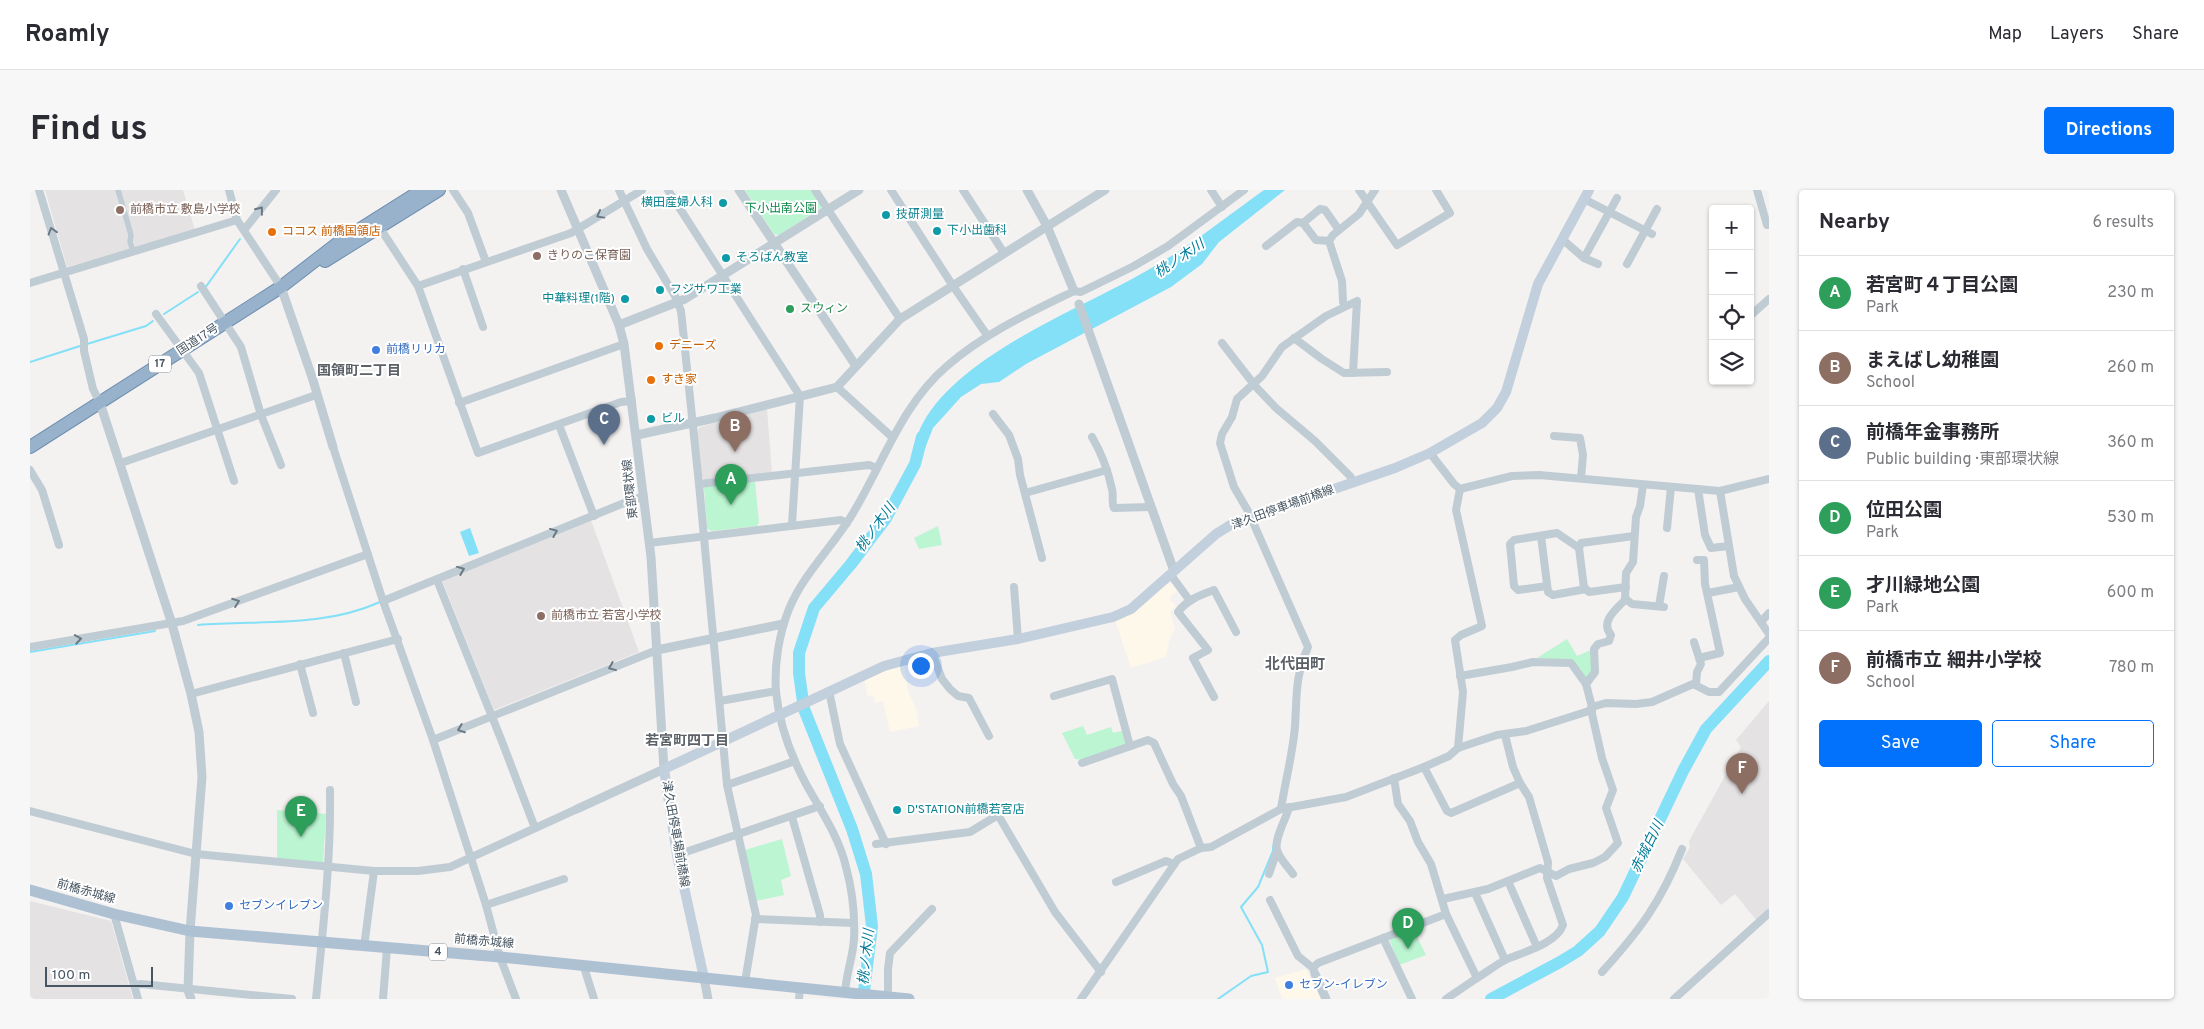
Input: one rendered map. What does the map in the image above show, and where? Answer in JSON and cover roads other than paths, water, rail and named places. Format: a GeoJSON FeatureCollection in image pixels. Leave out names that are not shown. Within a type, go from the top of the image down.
{"type":"FeatureCollection","features":[{"type":"Feature","properties":{"kind":"highway","name":"国道17号"},"geometry":{"type":"LineString","coordinates":[[286,284],[338,243],[422,190]]}},
{"type":"Feature","properties":{"kind":"highway","name":"国道17号"},"geometry":{"type":"LineString","coordinates":[[30,447],[225,322],[439,190]]}},
{"type":"Feature","properties":{"kind":"main road","name":"津久田停車場前橋線"},"geometry":{"type":"LineString","coordinates":[[704,978],[677,855],[664,769],[884,666],[932,653],[1018,639],[1132,609],[1216,534],[1232,524],[1250,516],[1354,482],[1430,453],[1482,423],[1497,408],[1506,392],[1538,284],[1586,195]]}},
{"type":"Feature","properties":{"kind":"main road","name":"前橋赤城線"},"geometry":{"type":"LineString","coordinates":[[30,890],[114,914],[190,931],[500,957],[745,982],[799,994],[848,993]]}},
{"type":"Feature","properties":{"kind":"main road","name":"4"},"geometry":{"type":"LineString","coordinates":[[848,993],[908,999]]}},
{"type":"Feature","properties":{"kind":"street"},"geometry":{"type":"LineString","coordinates":[[30,194],[39,190],[84,339],[84,351],[93,389],[100,403],[121,462],[172,624],[199,732],[202,777],[190,931],[190,994]]}},
{"type":"Feature","properties":{"kind":"street"},"geometry":{"type":"LineString","coordinates":[[118,190],[132,235],[130,242],[133,251]]}},
{"type":"Feature","properties":{"kind":"street"},"geometry":{"type":"LineString","coordinates":[[229,190],[237,220],[286,284],[316,395],[383,601],[433,740],[486,905],[500,957],[516,999]]}},
{"type":"Feature","properties":{"kind":"street"},"geometry":{"type":"LineString","coordinates":[[244,230],[276,190]]}},
{"type":"Feature","properties":{"kind":"street"},"geometry":{"type":"LineString","coordinates":[[453,190],[468,213],[486,262]]}},
{"type":"Feature","properties":{"kind":"street","name":"東部環状線"},"geometry":{"type":"LineString","coordinates":[[561,190],[619,325],[624,344],[637,435],[649,543],[664,769]]}},
{"type":"Feature","properties":{"kind":"street"},"geometry":{"type":"LineString","coordinates":[[619,190],[623,202],[647,249],[679,303],[693,423],[727,785],[755,910],[745,982]]}},
{"type":"Feature","properties":{"kind":"street"},"geometry":{"type":"LineString","coordinates":[[418,286],[571,233],[642,190]]}},
{"type":"Feature","properties":{"kind":"street"},"geometry":{"type":"LineString","coordinates":[[668,190],[800,396],[792,525]]}},
{"type":"Feature","properties":{"kind":"street"},"geometry":{"type":"LineString","coordinates":[[739,190],[773,244],[856,366]]}},
{"type":"Feature","properties":{"kind":"street"},"geometry":{"type":"LineString","coordinates":[[815,190],[900,319]]}},
{"type":"Feature","properties":{"kind":"street"},"geometry":{"type":"LineString","coordinates":[[619,325],[679,303],[859,190]]}},
{"type":"Feature","properties":{"kind":"street"},"geometry":{"type":"LineString","coordinates":[[891,190],[987,335]]}},
{"type":"Feature","properties":{"kind":"street"},"geometry":{"type":"LineString","coordinates":[[963,190],[1004,253]]}},
{"type":"Feature","properties":{"kind":"street"},"geometry":{"type":"LineString","coordinates":[[1027,190],[1047,226],[1074,291],[1173,573],[1190,601]]}},
{"type":"Feature","properties":{"kind":"street"},"geometry":{"type":"LineString","coordinates":[[637,435],[837,387],[900,319],[1105,190]]}},
{"type":"Feature","properties":{"kind":"street"},"geometry":{"type":"LineString","coordinates":[[1211,190],[1222,207]]}},
{"type":"Feature","properties":{"kind":"street"},"geometry":{"type":"LineString","coordinates":[[848,993],[854,938],[851,890],[846,866],[830,825],[795,761],[780,714],[776,691],[778,653],[783,624],[796,594],[847,523],[892,437],[920,396],[938,375],[987,335],[1074,291],[1081,292],[1149,257],[1194,228],[1244,190]]}},
{"type":"Feature","properties":{"kind":"street"},"geometry":{"type":"LineString","coordinates":[[1358,190],[1367,199],[1397,245],[1450,213],[1436,190]]}},
{"type":"Feature","properties":{"kind":"street"},"geometry":{"type":"LineString","coordinates":[[1344,306],[1342,302],[1342,281],[1329,241],[1332,235],[1359,214],[1367,199],[1375,190]]}},
{"type":"Feature","properties":{"kind":"street"},"geometry":{"type":"LineString","coordinates":[[1757,190],[1767,225],[1769,225]]}},
{"type":"Feature","properties":{"kind":"street"},"geometry":{"type":"LineString","coordinates":[[1586,195],[1609,212],[1649,232]]}},
{"type":"Feature","properties":{"kind":"street"},"geometry":{"type":"LineString","coordinates":[[1584,258],[1617,198]]}},
{"type":"Feature","properties":{"kind":"street"},"geometry":{"type":"LineString","coordinates":[[1627,264],[1649,232],[1657,208]]}},
{"type":"Feature","properties":{"kind":"street"},"geometry":{"type":"LineString","coordinates":[[1303,223],[1320,209],[1325,210],[1339,230]]}},
{"type":"Feature","properties":{"kind":"street"},"geometry":{"type":"LineString","coordinates":[[30,283],[237,220]]}},
{"type":"Feature","properties":{"kind":"street"},"geometry":{"type":"LineString","coordinates":[[1266,246],[1297,222],[1303,223],[1316,240],[1329,241]]}},
{"type":"Feature","properties":{"kind":"street"},"geometry":{"type":"LineString","coordinates":[[380,228],[418,286],[478,453],[621,402],[632,401]]}},
{"type":"Feature","properties":{"kind":"street"},"geometry":{"type":"LineString","coordinates":[[1562,239],[1584,258],[1598,264]]}},
{"type":"Feature","properties":{"kind":"street"},"geometry":{"type":"LineString","coordinates":[[463,269],[483,327]]}},
{"type":"Feature","properties":{"kind":"street"},"geometry":{"type":"LineString","coordinates":[[201,286],[241,348],[261,415],[281,465]]}},
{"type":"Feature","properties":{"kind":"street"},"geometry":{"type":"LineString","coordinates":[[1754,312],[1769,299]]}},
{"type":"Feature","properties":{"kind":"street"},"geometry":{"type":"LineString","coordinates":[[1269,874],[1277,851],[1277,839],[1286,820],[1285,808],[1295,726],[1294,706],[1299,668],[1308,647],[1250,516],[1232,481],[1220,441],[1223,431],[1232,416],[1237,399],[1268,368],[1282,347],[1326,316],[1357,301],[1353,373]]}},
{"type":"Feature","properties":{"kind":"street"},"geometry":{"type":"LineString","coordinates":[[156,314],[199,374],[234,482]]}},
{"type":"Feature","properties":{"kind":"street"},"geometry":{"type":"LineString","coordinates":[[1294,338],[1322,359],[1344,372],[1387,372]]}},
{"type":"Feature","properties":{"kind":"street"},"geometry":{"type":"LineString","coordinates":[[1222,343],[1254,384],[1276,408],[1315,441],[1354,482]]}},
{"type":"Feature","properties":{"kind":"street"},"geometry":{"type":"LineString","coordinates":[[459,403],[624,344]]}},
{"type":"Feature","properties":{"kind":"street"},"geometry":{"type":"LineString","coordinates":[[837,387],[892,437]]}},
{"type":"Feature","properties":{"kind":"street"},"geometry":{"type":"LineString","coordinates":[[121,462],[316,395]]}},
{"type":"Feature","properties":{"kind":"street"},"geometry":{"type":"LineString","coordinates":[[993,414],[1011,438],[1018,459],[1019,471],[1042,558]]}},
{"type":"Feature","properties":{"kind":"street"},"geometry":{"type":"LineString","coordinates":[[559,425],[594,516]]}},
{"type":"Feature","properties":{"kind":"street"},"geometry":{"type":"LineString","coordinates":[[1554,436],[1580,438],[1583,455],[1581,478]]}},
{"type":"Feature","properties":{"kind":"street"},"geometry":{"type":"LineString","coordinates":[[1092,437],[1107,470],[1114,508],[1150,507]]}},
{"type":"Feature","properties":{"kind":"street"},"geometry":{"type":"LineString","coordinates":[[1430,453],[1460,489]]}},
{"type":"Feature","properties":{"kind":"street"},"geometry":{"type":"LineString","coordinates":[[699,484],[869,465],[877,468]]}},
{"type":"Feature","properties":{"kind":"street"},"geometry":{"type":"LineString","coordinates":[[30,470],[42,490],[58,545]]}},
{"type":"Feature","properties":{"kind":"street"},"geometry":{"type":"LineString","coordinates":[[1026,493],[1107,470]]}},
{"type":"Feature","properties":{"kind":"street"},"geometry":{"type":"LineString","coordinates":[[1460,489],[1512,476],[1581,478],[1720,491],[1769,479]]}},
{"type":"Feature","properties":{"kind":"street"},"geometry":{"type":"LineString","coordinates":[[1586,684],[1595,672],[1594,648],[1598,644],[1609,641],[1611,635],[1606,629],[1606,625],[1615,610],[1626,599],[1626,574],[1633,562],[1636,517],[1640,506],[1643,485]]}},
{"type":"Feature","properties":{"kind":"street"},"geometry":{"type":"LineString","coordinates":[[1667,528],[1671,487]]}},
{"type":"Feature","properties":{"kind":"street"},"geometry":{"type":"LineString","coordinates":[[1458,748],[1463,692],[1455,640],[1461,635],[1482,626],[1456,510],[1460,489]]}},
{"type":"Feature","properties":{"kind":"street"},"geometry":{"type":"LineString","coordinates":[[1698,489],[1705,535],[1711,548],[1730,546]]}},
{"type":"Feature","properties":{"kind":"street"},"geometry":{"type":"LineString","coordinates":[[1720,491],[1734,576],[1745,599],[1769,634]]}},
{"type":"Feature","properties":{"kind":"street"},"geometry":{"type":"LineString","coordinates":[[383,601],[644,497]]}},
{"type":"Feature","properties":{"kind":"street"},"geometry":{"type":"LineString","coordinates":[[649,543],[841,520],[847,523]]}},
{"type":"Feature","properties":{"kind":"street"},"geometry":{"type":"LineString","coordinates":[[1547,586],[1518,590],[1514,586],[1510,544],[1514,540],[1557,533],[1579,548]]}},
{"type":"Feature","properties":{"kind":"street"},"geometry":{"type":"LineString","coordinates":[[1541,536],[1548,592],[1553,596],[1586,589],[1588,592],[1626,587]]}},
{"type":"Feature","properties":{"kind":"street"},"geometry":{"type":"LineString","coordinates":[[1586,589],[1579,548],[1582,543],[1634,536]]}},
{"type":"Feature","properties":{"kind":"street"},"geometry":{"type":"LineString","coordinates":[[30,647],[172,624],[368,554]]}},
{"type":"Feature","properties":{"kind":"street"},"geometry":{"type":"LineString","coordinates":[[1697,560],[1704,560],[1705,584],[1720,653],[1698,658]]}},
{"type":"Feature","properties":{"kind":"street"},"geometry":{"type":"LineString","coordinates":[[1626,599],[1632,604],[1662,606],[1664,576]]}},
{"type":"Feature","properties":{"kind":"street"},"geometry":{"type":"LineString","coordinates":[[437,580],[535,828]]}},
{"type":"Feature","properties":{"kind":"street"},"geometry":{"type":"LineString","coordinates":[[1014,587],[1018,639]]}},
{"type":"Feature","properties":{"kind":"street"},"geometry":{"type":"LineString","coordinates":[[1708,593],[1739,587]]}},
{"type":"Feature","properties":{"kind":"street"},"geometry":{"type":"LineString","coordinates":[[1214,697],[1193,658],[1208,650],[1178,612],[1198,596],[1214,590],[1236,632]]}},
{"type":"Feature","properties":{"kind":"street"},"geometry":{"type":"LineString","coordinates":[[1761,622],[1769,613]]}},
{"type":"Feature","properties":{"kind":"street"},"geometry":{"type":"LineString","coordinates":[[433,740],[657,650],[783,624]]}},
{"type":"Feature","properties":{"kind":"street"},"geometry":{"type":"LineString","coordinates":[[1080,999],[1101,972],[1178,859],[1201,848],[1211,847],[1285,808],[1346,797],[1424,767],[1449,756],[1458,748],[1497,735],[1526,731],[1589,711],[1592,706],[1606,703],[1636,704],[1652,702],[1692,684],[1709,692],[1719,692],[1769,638]]}},
{"type":"Feature","properties":{"kind":"street"},"geometry":{"type":"LineString","coordinates":[[191,694],[398,639]]}},
{"type":"Feature","properties":{"kind":"street"},"geometry":{"type":"LineString","coordinates":[[1694,642],[1701,664],[1697,672],[1696,685]]}},
{"type":"Feature","properties":{"kind":"street"},"geometry":{"type":"LineString","coordinates":[[344,653],[356,702]]}},
{"type":"Feature","properties":{"kind":"street"},"geometry":{"type":"LineString","coordinates":[[932,653],[942,679],[958,696],[969,698],[989,736]]}},
{"type":"Feature","properties":{"kind":"street"},"geometry":{"type":"LineString","coordinates":[[1443,899],[1475,893],[1540,868],[1556,876],[1569,869],[1593,863],[1605,857],[1618,843],[1606,808],[1613,790],[1602,758],[1592,714],[1592,706],[1586,684],[1571,663],[1534,662],[1460,676]]}},
{"type":"Feature","properties":{"kind":"street"},"geometry":{"type":"LineString","coordinates":[[300,664],[313,713]]}},
{"type":"Feature","properties":{"kind":"street"},"geometry":{"type":"LineString","coordinates":[[1054,696],[1112,679],[1130,746]]}},
{"type":"Feature","properties":{"kind":"street"},"geometry":{"type":"LineString","coordinates":[[720,701],[776,691]]}},
{"type":"Feature","properties":{"kind":"street"},"geometry":{"type":"LineString","coordinates":[[826,692],[840,744],[886,844]]}},
{"type":"Feature","properties":{"kind":"street"},"geometry":{"type":"LineString","coordinates":[[1446,999],[1505,960],[1537,947],[1561,932],[1563,925],[1547,878],[1548,862],[1529,797],[1520,783],[1505,735]]}},
{"type":"Feature","properties":{"kind":"street"},"geometry":{"type":"LineString","coordinates":[[1082,763],[1148,740],[1154,743],[1173,784],[1181,796],[1201,848]]}},
{"type":"Feature","properties":{"kind":"street"},"geometry":{"type":"LineString","coordinates":[[727,785],[795,761]]}},
{"type":"Feature","properties":{"kind":"street"},"geometry":{"type":"LineString","coordinates":[[1424,767],[1447,811],[1452,813],[1520,783]]}},
{"type":"Feature","properties":{"kind":"street"},"geometry":{"type":"LineString","coordinates":[[30,810],[196,854],[374,871],[438,870],[471,858],[664,769]]}},
{"type":"Feature","properties":{"kind":"street"},"geometry":{"type":"LineString","coordinates":[[1394,778],[1398,804],[1408,816],[1418,842],[1431,864],[1446,914],[1477,978]]}},
{"type":"Feature","properties":{"kind":"street"},"geometry":{"type":"LineString","coordinates":[[316,999],[328,867],[330,790]]}},
{"type":"Feature","properties":{"kind":"street"},"geometry":{"type":"LineString","coordinates":[[677,855],[820,806]]}},
{"type":"Feature","properties":{"kind":"street"},"geometry":{"type":"LineString","coordinates":[[876,844],[970,832],[998,815],[1055,912],[1101,972]]}},
{"type":"Feature","properties":{"kind":"street"},"geometry":{"type":"LineString","coordinates":[[792,817],[820,915],[820,922]]}},
{"type":"Feature","properties":{"kind":"street"},"geometry":{"type":"LineString","coordinates":[[1602,972],[1631,939],[1655,906],[1665,889],[1682,849]]}},
{"type":"Feature","properties":{"kind":"street"},"geometry":{"type":"LineString","coordinates":[[1277,851],[1293,874]]}},
{"type":"Feature","properties":{"kind":"street"},"geometry":{"type":"LineString","coordinates":[[1116,882],[1166,861],[1174,864]]}},
{"type":"Feature","properties":{"kind":"street"},"geometry":{"type":"LineString","coordinates":[[364,946],[374,871]]}},
{"type":"Feature","properties":{"kind":"street"},"geometry":{"type":"LineString","coordinates":[[486,905],[564,879]]}},
{"type":"Feature","properties":{"kind":"street"},"geometry":{"type":"LineString","coordinates":[[1508,881],[1537,947]]}},
{"type":"Feature","properties":{"kind":"street"},"geometry":{"type":"LineString","coordinates":[[1475,893],[1505,960]]}},
{"type":"Feature","properties":{"kind":"street"},"geometry":{"type":"LineString","coordinates":[[1270,900],[1298,956],[1314,971],[1326,999]]}},
{"type":"Feature","properties":{"kind":"street"},"geometry":{"type":"LineString","coordinates":[[884,997],[890,953],[932,909]]}},
{"type":"Feature","properties":{"kind":"street"},"geometry":{"type":"LineString","coordinates":[[1674,999],[1769,913]]}},
{"type":"Feature","properties":{"kind":"street"},"geometry":{"type":"LineString","coordinates":[[114,914],[138,999]]}},
{"type":"Feature","properties":{"kind":"street"},"geometry":{"type":"LineString","coordinates":[[1314,971],[1318,963],[1446,914]]}},
{"type":"Feature","properties":{"kind":"street"},"geometry":{"type":"LineString","coordinates":[[755,919],[853,923]]}},
{"type":"Feature","properties":{"kind":"street"},"geometry":{"type":"LineString","coordinates":[[1384,938],[1412,999]]}},
{"type":"Feature","properties":{"kind":"street"},"geometry":{"type":"LineString","coordinates":[[383,999],[387,948]]}},
{"type":"Feature","properties":{"kind":"street"},"geometry":{"type":"LineString","coordinates":[[584,967],[594,999]]}},
{"type":"Feature","properties":{"kind":"street"},"geometry":{"type":"LineString","coordinates":[[704,978],[708,999]]}},
{"type":"Feature","properties":{"kind":"street"},"geometry":{"type":"LineString","coordinates":[[134,985],[141,984],[190,994],[292,999]]}},
{"type":"Feature","properties":{"kind":"water"},"geometry":{"type":"Polygon","coordinates":[[[1264,190],[1285,190],[1219,242],[1202,264],[1171,287],[1026,364],[999,382],[981,384],[961,397],[933,428],[918,466],[918,433],[937,403],[961,379],[989,357],[1022,337],[1163,261],[1193,242],[1264,190]]]}},
{"type":"Feature","properties":{"kind":"water"},"geometry":{"type":"Polygon","coordinates":[[[470,528],[479,553],[469,556],[460,532],[470,528]]]}},
{"type":"Feature","properties":{"kind":"waterway"},"geometry":{"type":"LineString","coordinates":[[205,288],[240,239]]}},
{"type":"Feature","properties":{"kind":"waterway"},"geometry":{"type":"LineString","coordinates":[[164,314],[198,292]]}},
{"type":"Feature","properties":{"kind":"waterway"},"geometry":{"type":"LineString","coordinates":[[87,344],[146,326],[153,321]]}},
{"type":"Feature","properties":{"kind":"waterway"},"geometry":{"type":"LineString","coordinates":[[30,362],[80,346]]}},
{"type":"Feature","properties":{"kind":"waterway","name":"桃ノ木川"},"geometry":{"type":"LineString","coordinates":[[863,999],[872,926],[866,874],[852,829],[804,709],[799,673],[799,653],[814,608],[886,518],[915,464],[922,437]]}},
{"type":"Feature","properties":{"kind":"waterway"},"geometry":{"type":"LineString","coordinates":[[198,625],[313,619],[336,616],[380,602]]}},
{"type":"Feature","properties":{"kind":"waterway"},"geometry":{"type":"LineString","coordinates":[[30,652],[155,631]]}},
{"type":"Feature","properties":{"kind":"waterway","name":"赤城白川"},"geometry":{"type":"LineString","coordinates":[[1491,999],[1578,951],[1600,931],[1623,897],[1683,771],[1706,729],[1769,661]]}},
{"type":"Feature","properties":{"kind":"waterway"},"geometry":{"type":"LineString","coordinates":[[1218,999],[1251,976],[1268,972],[1262,945],[1241,907],[1258,887],[1273,851],[1273,846]]}},
{"type":"Feature","properties":{"kind":"place","name":"横田産婦人科"},"geometry":{"type":"Point","coordinates":[723,203]}},
{"type":"Feature","properties":{"kind":"place","name":"前橋市立 敷島小学校"},"geometry":{"type":"Point","coordinates":[120,210]}},
{"type":"Feature","properties":{"kind":"place","name":"技研測量"},"geometry":{"type":"Point","coordinates":[886,215]}},
{"type":"Feature","properties":{"kind":"place","name":"下小出歯科"},"geometry":{"type":"Point","coordinates":[937,231]}},
{"type":"Feature","properties":{"kind":"place","name":"ココス 前橋国領店"},"geometry":{"type":"Point","coordinates":[272,232]}},
{"type":"Feature","properties":{"kind":"place","name":"きりのこ保育園"},"geometry":{"type":"Point","coordinates":[537,256]}},
{"type":"Feature","properties":{"kind":"place","name":"そろばん教室"},"geometry":{"type":"Point","coordinates":[726,258]}},
{"type":"Feature","properties":{"kind":"place","name":"フジサワ工業"},"geometry":{"type":"Point","coordinates":[660,290]}},
{"type":"Feature","properties":{"kind":"place","name":"中華料理(1階)"},"geometry":{"type":"Point","coordinates":[625,299]}},
{"type":"Feature","properties":{"kind":"place","name":"スウィン"},"geometry":{"type":"Point","coordinates":[790,309]}},
{"type":"Feature","properties":{"kind":"place","name":"デニーズ"},"geometry":{"type":"Point","coordinates":[659,346]}},
{"type":"Feature","properties":{"kind":"place","name":"前橋リリカ"},"geometry":{"type":"Point","coordinates":[376,350]}},
{"type":"Feature","properties":{"kind":"place","name":"すき家"},"geometry":{"type":"Point","coordinates":[651,380]}},
{"type":"Feature","properties":{"kind":"place","name":"ビル"},"geometry":{"type":"Point","coordinates":[651,419]}},
{"type":"Feature","properties":{"kind":"place","name":"前橋年金事務所"},"geometry":{"type":"Point","coordinates":[604,445]}},
{"type":"Feature","properties":{"kind":"place","name":"まえばし幼稚園"},"geometry":{"type":"Point","coordinates":[735,452]}},
{"type":"Feature","properties":{"kind":"place","name":"若宮町４丁目公園"},"geometry":{"type":"Point","coordinates":[731,505]}},
{"type":"Feature","properties":{"kind":"place","name":"前橋市立 若宮小学校"},"geometry":{"type":"Point","coordinates":[541,616]}},
{"type":"Feature","properties":{"kind":"place","name":"前橋市立 細井小学校"},"geometry":{"type":"Point","coordinates":[1742,794]}},
{"type":"Feature","properties":{"kind":"place","name":"D'STATION前橋若宮店"},"geometry":{"type":"Point","coordinates":[897,810]}},
{"type":"Feature","properties":{"kind":"place","name":"才川緑地公園"},"geometry":{"type":"Point","coordinates":[301,837]}},
{"type":"Feature","properties":{"kind":"place","name":"セブンイレブン"},"geometry":{"type":"Point","coordinates":[229,906]}},
{"type":"Feature","properties":{"kind":"place","name":"位田公園"},"geometry":{"type":"Point","coordinates":[1408,949]}},
{"type":"Feature","properties":{"kind":"place","name":"セブン-イレブン"},"geometry":{"type":"Point","coordinates":[1289,985]}},
{"type":"Feature","properties":{"kind":"district","name":"国領町二丁目"},"geometry":{"type":"Point","coordinates":[359,371]}},
{"type":"Feature","properties":{"kind":"district","name":"北代田町"},"geometry":{"type":"Point","coordinates":[1295,665]}},
{"type":"Feature","properties":{"kind":"district","name":"若宮町四丁目"},"geometry":{"type":"Point","coordinates":[687,741]}},
{"type":"Feature","properties":{"kind":"park label","name":"下小出南公園"},"geometry":{"type":"Point","coordinates":[781,209]}}]}
